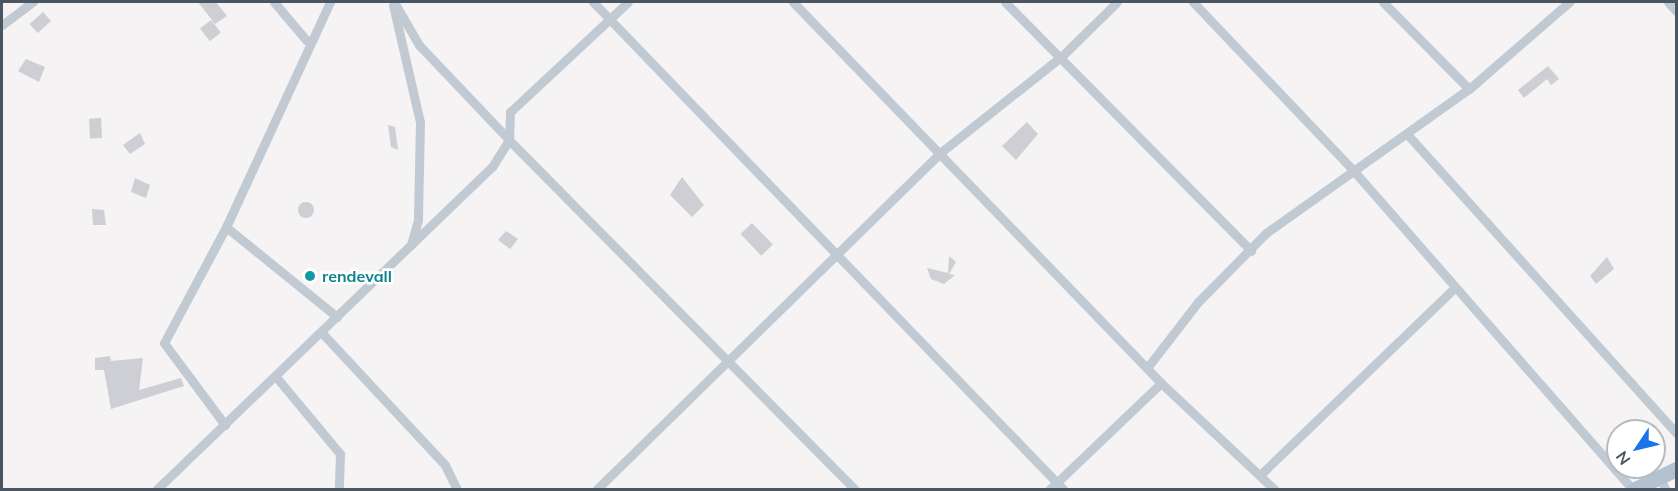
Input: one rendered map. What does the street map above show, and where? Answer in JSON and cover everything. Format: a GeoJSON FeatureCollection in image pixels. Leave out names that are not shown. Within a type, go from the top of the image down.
{"type":"FeatureCollection","features":[{"type":"Feature","properties":{"kind":"main road"},"geometry":{"type":"LineString","coordinates":[[1633,489],[1663,483],[1677,469]]}},
{"type":"Feature","properties":{"kind":"street"},"geometry":{"type":"LineString","coordinates":[[2,25],[33,2]]}},
{"type":"Feature","properties":{"kind":"street"},"geometry":{"type":"LineString","coordinates":[[274,2],[307,41]]}},
{"type":"Feature","properties":{"kind":"street"},"geometry":{"type":"LineString","coordinates":[[225,425],[164,343],[226,227],[307,41],[330,2]]}},
{"type":"Feature","properties":{"kind":"street"},"geometry":{"type":"LineString","coordinates":[[393,2],[419,45],[508,140],[855,489]]}},
{"type":"Feature","properties":{"kind":"street"},"geometry":{"type":"LineString","coordinates":[[393,2],[420,122],[418,219],[410,247]]}},
{"type":"Feature","properties":{"kind":"street"},"geometry":{"type":"LineString","coordinates":[[593,2],[838,250],[1061,486]]}},
{"type":"Feature","properties":{"kind":"street"},"geometry":{"type":"LineString","coordinates":[[156,489],[277,378],[492,167],[508,140],[510,112],[628,2]]}},
{"type":"Feature","properties":{"kind":"street"},"geometry":{"type":"LineString","coordinates":[[793,2],[1161,383],[1275,489]]}},
{"type":"Feature","properties":{"kind":"street"},"geometry":{"type":"LineString","coordinates":[[1005,2],[1062,56],[1251,251]]}},
{"type":"Feature","properties":{"kind":"street"},"geometry":{"type":"LineString","coordinates":[[596,489],[726,357],[940,153],[1062,56],[1117,2]]}},
{"type":"Feature","properties":{"kind":"street"},"geometry":{"type":"LineString","coordinates":[[1193,2],[1353,170],[1454,289],[1633,489]]}},
{"type":"Feature","properties":{"kind":"street"},"geometry":{"type":"LineString","coordinates":[[1383,2],[1468,89]]}},
{"type":"Feature","properties":{"kind":"street"},"geometry":{"type":"LineString","coordinates":[[1147,368],[1198,302],[1251,251],[1266,233],[1468,89],[1569,2]]}},
{"type":"Feature","properties":{"kind":"street"},"geometry":{"type":"LineString","coordinates":[[1668,2],[1677,11]]}},
{"type":"Feature","properties":{"kind":"street"},"geometry":{"type":"LineString","coordinates":[[1407,134],[1677,433]]}},
{"type":"Feature","properties":{"kind":"street"},"geometry":{"type":"LineString","coordinates":[[226,227],[338,317]]}},
{"type":"Feature","properties":{"kind":"street"},"geometry":{"type":"LineString","coordinates":[[1260,475],[1454,289]]}},
{"type":"Feature","properties":{"kind":"street"},"geometry":{"type":"LineString","coordinates":[[322,333],[445,465],[457,489]]}},
{"type":"Feature","properties":{"kind":"street"},"geometry":{"type":"LineString","coordinates":[[277,378],[340,454],[339,489]]}},
{"type":"Feature","properties":{"kind":"street"},"geometry":{"type":"LineString","coordinates":[[1049,489],[1061,486],[1161,383]]}},
{"type":"Feature","properties":{"kind":"building"},"geometry":{"type":"Polygon","coordinates":[[[198,2],[216,2],[227,16],[215,24],[198,2]]]}},
{"type":"Feature","properties":{"kind":"building"},"geometry":{"type":"Polygon","coordinates":[[[43,12],[51,21],[38,33],[30,24],[43,12]]]}},
{"type":"Feature","properties":{"kind":"building"},"geometry":{"type":"Polygon","coordinates":[[[211,20],[221,33],[210,41],[200,29],[211,20]]]}},
{"type":"Feature","properties":{"kind":"building"},"geometry":{"type":"Polygon","coordinates":[[[26,59],[45,67],[39,82],[18,71],[26,59]]]}},
{"type":"Feature","properties":{"kind":"building"},"geometry":{"type":"Polygon","coordinates":[[[1548,66],[1559,79],[1551,85],[1547,79],[1524,98],[1518,90],[1548,66]]]}},
{"type":"Feature","properties":{"kind":"building"},"geometry":{"type":"Polygon","coordinates":[[[101,118],[102,138],[90,139],[89,119],[101,118]]]}},
{"type":"Feature","properties":{"kind":"building"},"geometry":{"type":"Polygon","coordinates":[[[1027,122],[1038,134],[1016,160],[1002,146],[1027,122]]]}},
{"type":"Feature","properties":{"kind":"building"},"geometry":{"type":"Polygon","coordinates":[[[388,125],[395,127],[398,150],[391,147],[388,125]]]}},
{"type":"Feature","properties":{"kind":"building"},"geometry":{"type":"Polygon","coordinates":[[[140,133],[145,144],[130,154],[123,145],[140,133]]]}},
{"type":"Feature","properties":{"kind":"building"},"geometry":{"type":"Polygon","coordinates":[[[682,177],[704,205],[692,217],[670,195],[682,177]]]}},
{"type":"Feature","properties":{"kind":"building"},"geometry":{"type":"Polygon","coordinates":[[[135,178],[150,185],[146,198],[131,192],[135,178]]]}},
{"type":"Feature","properties":{"kind":"building"},"geometry":{"type":"Polygon","coordinates":[[[306,202],[314,210],[306,218],[298,210],[306,202]]]}},
{"type":"Feature","properties":{"kind":"building"},"geometry":{"type":"Polygon","coordinates":[[[92,209],[104,210],[106,225],[93,225],[92,209]]]}},
{"type":"Feature","properties":{"kind":"building"},"geometry":{"type":"Polygon","coordinates":[[[752,223],[773,245],[761,256],[740,234],[752,223]]]}},
{"type":"Feature","properties":{"kind":"building"},"geometry":{"type":"Polygon","coordinates":[[[506,231],[518,239],[510,249],[498,240],[506,231]]]}},
{"type":"Feature","properties":{"kind":"building"},"geometry":{"type":"Polygon","coordinates":[[[949,256],[956,262],[949,274],[955,275],[944,284],[931,279],[927,268],[948,273],[949,256]]]}},
{"type":"Feature","properties":{"kind":"building"},"geometry":{"type":"Polygon","coordinates":[[[1607,257],[1614,269],[1596,284],[1590,276],[1607,257]]]}},
{"type":"Feature","properties":{"kind":"building"},"geometry":{"type":"Polygon","coordinates":[[[110,356],[111,361],[143,358],[139,390],[181,378],[184,386],[111,409],[104,370],[95,370],[95,358],[110,356]]]}},
{"type":"Feature","properties":{"kind":"place","name":"rendevall"},"geometry":{"type":"Point","coordinates":[310,276]}}]}
